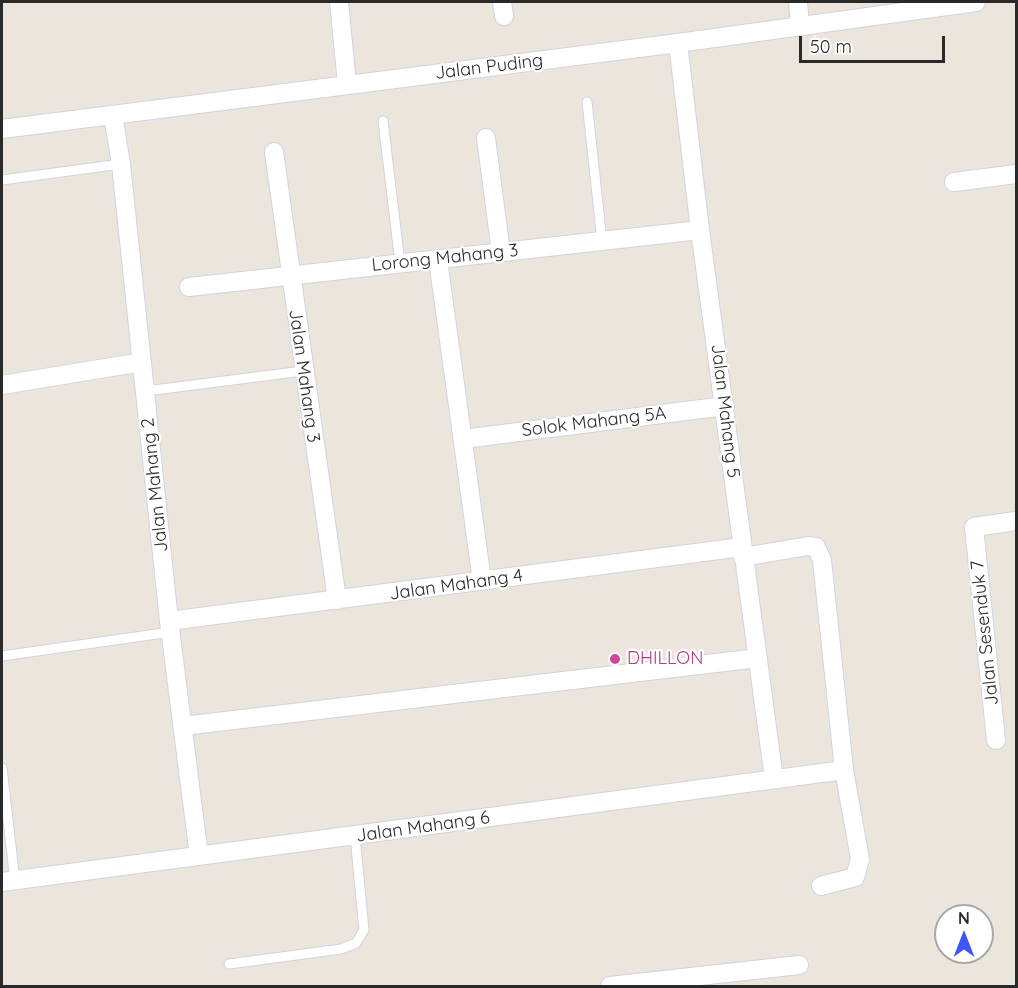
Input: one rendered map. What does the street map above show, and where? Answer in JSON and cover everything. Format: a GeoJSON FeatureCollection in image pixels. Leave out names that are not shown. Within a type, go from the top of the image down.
{"type":"FeatureCollection","features":[{"type":"Feature","properties":{"kind":"street"},"geometry":{"type":"LineString","coordinates":[[339,2],[347,84]]}},
{"type":"Feature","properties":{"kind":"street"},"geometry":{"type":"LineString","coordinates":[[798,2],[800,26]]}},
{"type":"Feature","properties":{"kind":"street","name":"Jalan Puding"},"geometry":{"type":"LineString","coordinates":[[2,129],[678,43],[976,2]]}},
{"type":"Feature","properties":{"kind":"street","name":"Jalan Mahang 5"},"geometry":{"type":"LineString","coordinates":[[678,43],[700,230],[774,779]]}},
{"type":"Feature","properties":{"kind":"street","name":"Jalan Mahang 2"},"geometry":{"type":"LineString","coordinates":[[113,115],[121,164],[170,627],[199,856]]}},
{"type":"Feature","properties":{"kind":"street"},"geometry":{"type":"LineString","coordinates":[[486,138],[501,252]]}},
{"type":"Feature","properties":{"kind":"street","name":"Jalan Mahang 3"},"geometry":{"type":"LineString","coordinates":[[274,152],[337,600]]}},
{"type":"Feature","properties":{"kind":"street"},"geometry":{"type":"LineString","coordinates":[[954,182],[1017,174]]}},
{"type":"Feature","properties":{"kind":"street","name":"Lorong Mahang 3"},"geometry":{"type":"LineString","coordinates":[[189,287],[700,230]]}},
{"type":"Feature","properties":{"kind":"street"},"geometry":{"type":"LineString","coordinates":[[438,260],[482,581]]}},
{"type":"Feature","properties":{"kind":"street"},"geometry":{"type":"LineString","coordinates":[[2,385],[142,362]]}},
{"type":"Feature","properties":{"kind":"street","name":"Solok Mahang 5A"},"geometry":{"type":"LineString","coordinates":[[463,439],[725,406]]}},
{"type":"Feature","properties":{"kind":"street","name":"Jalan Sesenduk 7"},"geometry":{"type":"LineString","coordinates":[[996,740],[974,526],[1017,521]]}},
{"type":"Feature","properties":{"kind":"street","name":"Jalan Mahang 4"},"geometry":{"type":"LineString","coordinates":[[170,627],[337,600],[482,581],[808,546],[819,551],[844,770]]}},
{"type":"Feature","properties":{"kind":"street"},"geometry":{"type":"LineString","coordinates":[[183,726],[758,658]]}},
{"type":"Feature","properties":{"kind":"street"},"geometry":{"type":"LineString","coordinates":[[821,886],[849,880],[855,877],[859,867],[860,859],[844,770]]}},
{"type":"Feature","properties":{"kind":"street","name":"Jalan Mahang 6"},"geometry":{"type":"LineString","coordinates":[[8,882],[844,770]]}},
{"type":"Feature","properties":{"kind":"street"},"geometry":{"type":"LineString","coordinates":[[610,987],[799,965]]}},
{"type":"Feature","properties":{"kind":"lane"},"geometry":{"type":"LineString","coordinates":[[587,102],[603,241]]}},
{"type":"Feature","properties":{"kind":"lane"},"geometry":{"type":"LineString","coordinates":[[383,121],[400,263]]}},
{"type":"Feature","properties":{"kind":"lane"},"geometry":{"type":"LineString","coordinates":[[2,180],[121,164]]}},
{"type":"Feature","properties":{"kind":"lane"},"geometry":{"type":"LineString","coordinates":[[146,392],[303,371]]}},
{"type":"Feature","properties":{"kind":"lane"},"geometry":{"type":"LineString","coordinates":[[2,656],[170,627]]}},
{"type":"Feature","properties":{"kind":"lane"},"geometry":{"type":"LineString","coordinates":[[2,768],[8,882]]}},
{"type":"Feature","properties":{"kind":"lane"},"geometry":{"type":"LineString","coordinates":[[229,964],[341,949],[356,943],[364,930],[355,836]]}},
{"type":"Feature","properties":{"kind":"place","name":"DHILLON"},"geometry":{"type":"Point","coordinates":[615,659]}}]}
